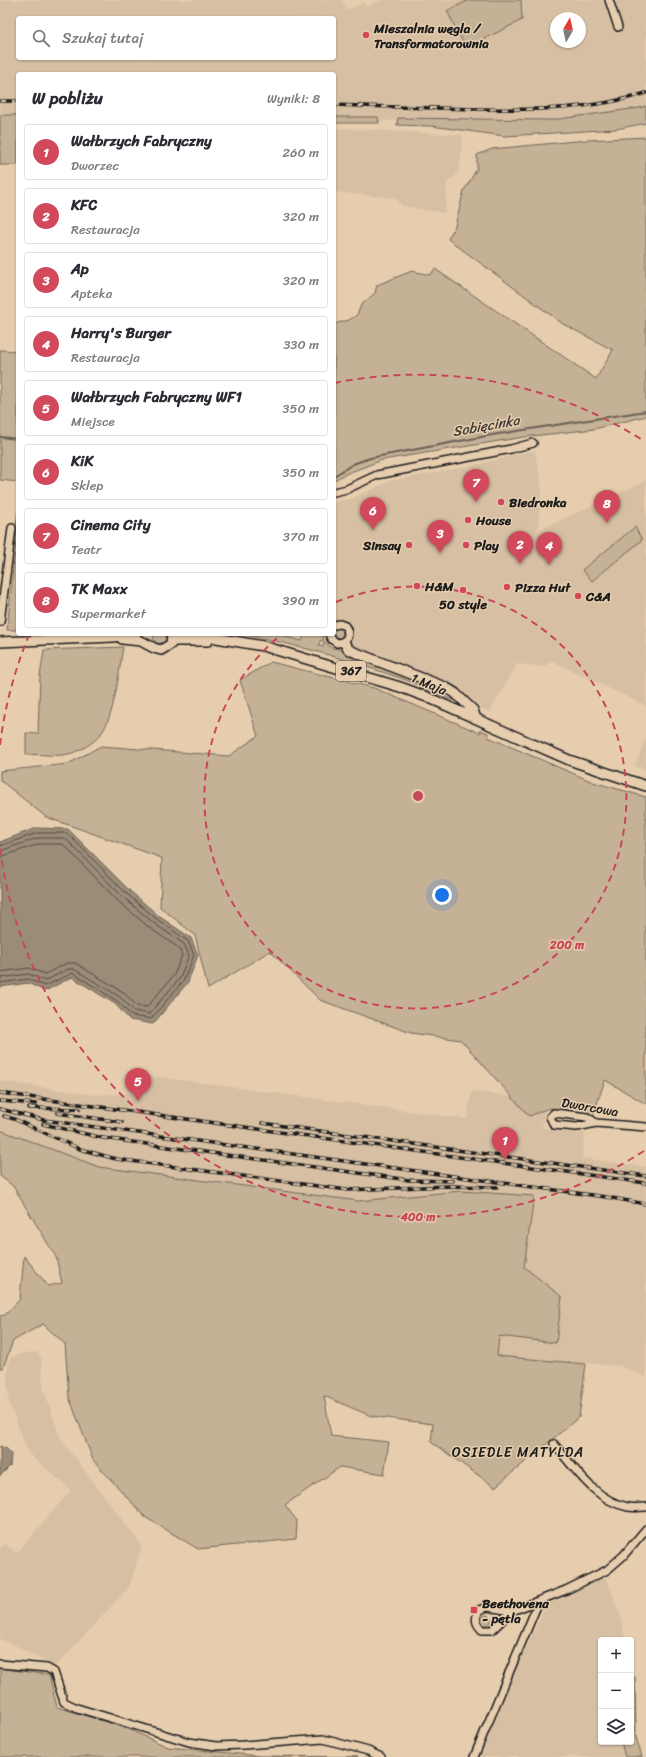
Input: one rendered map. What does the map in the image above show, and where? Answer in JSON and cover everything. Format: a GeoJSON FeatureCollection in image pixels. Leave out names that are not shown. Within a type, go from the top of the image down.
{"type":"FeatureCollection","features":[{"type":"Feature","properties":{"kind":"main road","name":"367"},"geometry":{"type":"LineString","coordinates":[[0,642],[121,636]]}},
{"type":"Feature","properties":{"kind":"main road"},"geometry":{"type":"LineString","coordinates":[[148,636],[151,646]]}},
{"type":"Feature","properties":{"kind":"main road","name":"1 Maja"},"geometry":{"type":"LineString","coordinates":[[204,636],[263,646],[358,673],[427,697],[569,760],[646,786]]}},
{"type":"Feature","properties":{"kind":"main road","name":"367"},"geometry":{"type":"LineString","coordinates":[[113,637],[141,641],[161,650],[168,647],[172,637],[221,639]]}},
{"type":"Feature","properties":{"kind":"main road"},"geometry":{"type":"LineString","coordinates":[[344,642],[348,649],[354,652],[445,687],[455,693],[474,710],[476,719]]}},
{"type":"Feature","properties":{"kind":"street"},"geometry":{"type":"LineString","coordinates":[[609,0],[618,27]]}},
{"type":"Feature","properties":{"kind":"street"},"geometry":{"type":"LineString","coordinates":[[336,492],[347,489],[377,475],[533,444]]}},
{"type":"Feature","properties":{"kind":"street"},"geometry":{"type":"LineString","coordinates":[[0,622],[12,528]]}},
{"type":"Feature","properties":{"kind":"street"},"geometry":{"type":"LineString","coordinates":[[330,636],[333,642],[337,643],[344,642],[348,637],[347,629],[343,624],[336,624]]}},
{"type":"Feature","properties":{"kind":"street","name":"Dworcowa"},"geometry":{"type":"LineString","coordinates":[[596,1123],[587,1117],[554,1113],[550,1117],[553,1125],[577,1127],[596,1123],[646,1127]]}},
{"type":"Feature","properties":{"kind":"street"},"geometry":{"type":"LineString","coordinates":[[554,1444],[594,1489],[607,1500],[628,1507],[646,1506]]}},
{"type":"Feature","properties":{"kind":"street"},"geometry":{"type":"LineString","coordinates":[[512,1611],[487,1607],[479,1610],[475,1617],[477,1624],[482,1630],[492,1630],[512,1611],[607,1570],[623,1556],[646,1529]]}},
{"type":"Feature","properties":{"kind":"street"},"geometry":{"type":"LineString","coordinates":[[474,1757],[538,1601]]}},
{"type":"Feature","properties":{"kind":"street"},"geometry":{"type":"LineString","coordinates":[[0,1664],[47,1668],[54,1672],[64,1702],[77,1708],[189,1742],[216,1746],[322,1739],[368,1751],[381,1757]]}},
{"type":"Feature","properties":{"kind":"shaded area"},"geometry":{"type":"Polygon","coordinates":[[[0,0],[342,0],[347,10],[364,2],[367,7],[381,0],[646,0],[646,109],[539,123],[336,120],[336,72],[16,72],[16,122],[0,122],[0,0]]]}},
{"type":"Feature","properties":{"kind":"shaded area"},"geometry":{"type":"Polygon","coordinates":[[[469,0],[521,0],[522,20],[466,48],[447,11],[469,0]]]}},
{"type":"Feature","properties":{"kind":"shaded area"},"geometry":{"type":"Polygon","coordinates":[[[646,106],[646,123],[616,129],[505,136],[431,126],[397,125],[398,118],[551,120],[646,106]]]}},
{"type":"Feature","properties":{"kind":"shaded area"},"geometry":{"type":"Polygon","coordinates":[[[0,115],[16,115],[16,165],[0,165],[0,115]]]}},
{"type":"Feature","properties":{"kind":"shaded area"},"geometry":{"type":"Polygon","coordinates":[[[336,117],[378,117],[379,123],[336,123],[336,117]]]}},
{"type":"Feature","properties":{"kind":"shaded area"},"geometry":{"type":"Polygon","coordinates":[[[336,128],[463,135],[459,171],[447,183],[445,213],[402,206],[396,198],[336,192],[336,128]]]}},
{"type":"Feature","properties":{"kind":"shaded area"},"geometry":{"type":"Polygon","coordinates":[[[646,137],[646,416],[594,429],[524,437],[382,460],[336,479],[336,323],[349,320],[357,315],[361,305],[375,293],[377,285],[412,271],[430,275],[435,269],[596,379],[613,350],[563,324],[448,239],[455,226],[464,190],[477,168],[477,155],[492,149],[587,140],[646,137]]]}},
{"type":"Feature","properties":{"kind":"shaded area"},"geometry":{"type":"Polygon","coordinates":[[[0,350],[16,351],[16,482],[0,480],[0,350]]]}},
{"type":"Feature","properties":{"kind":"shaded area"},"geometry":{"type":"Polygon","coordinates":[[[535,450],[542,490],[537,531],[646,481],[646,706],[552,661],[543,667],[517,664],[490,712],[478,707],[453,686],[386,661],[352,646],[351,643],[339,647],[329,643],[325,636],[336,636],[336,502],[353,498],[390,481],[475,465],[535,450]]]}},
{"type":"Feature","properties":{"kind":"shaded area"},"geometry":{"type":"Polygon","coordinates":[[[635,527],[642,540],[592,581],[582,570],[635,527]]]}},
{"type":"Feature","properties":{"kind":"shaded area"},"geometry":{"type":"Polygon","coordinates":[[[16,540],[16,630],[7,630],[16,540]]]}},
{"type":"Feature","properties":{"kind":"shaded area"},"geometry":{"type":"Polygon","coordinates":[[[336,628],[340,628],[343,631],[342,637],[334,637],[336,636],[336,628]]]}},
{"type":"Feature","properties":{"kind":"shaded area"},"geometry":{"type":"Polygon","coordinates":[[[154,636],[166,636],[166,640],[162,644],[156,643],[153,639],[154,636]]]}},
{"type":"Feature","properties":{"kind":"shaded area"},"geometry":{"type":"Polygon","coordinates":[[[250,636],[283,636],[302,641],[303,636],[323,636],[324,640],[320,641],[319,646],[323,647],[324,641],[331,648],[340,649],[347,656],[377,665],[443,690],[460,702],[446,698],[403,679],[343,659],[302,647],[250,636]]]}},
{"type":"Feature","properties":{"kind":"shaded area"},"geometry":{"type":"Polygon","coordinates":[[[123,647],[113,705],[105,727],[100,735],[91,743],[76,752],[55,755],[26,755],[26,733],[38,734],[40,676],[44,650],[123,647]]]}},
{"type":"Feature","properties":{"kind":"shaded area"},"geometry":{"type":"Polygon","coordinates":[[[271,662],[374,688],[480,733],[480,730],[488,733],[488,737],[593,782],[646,797],[646,1104],[605,1080],[593,1115],[549,1108],[529,1116],[461,1040],[411,1033],[320,1000],[270,951],[208,989],[195,935],[160,907],[162,858],[46,817],[0,780],[0,771],[68,764],[101,746],[229,756],[258,736],[240,680],[271,662]]]}},
{"type":"Feature","properties":{"kind":"shaded area"},"geometry":{"type":"Polygon","coordinates":[[[646,738],[646,770],[635,766],[646,738]]]}},
{"type":"Feature","properties":{"kind":"shaded area"},"geometry":{"type":"Polygon","coordinates":[[[142,1075],[467,1119],[472,1091],[533,1100],[546,1106],[542,1128],[585,1133],[582,1158],[646,1167],[646,1377],[620,1366],[497,1356],[498,1336],[556,1343],[562,1297],[524,1267],[533,1196],[461,1191],[359,1201],[99,1167],[0,1130],[0,1081],[95,1095],[138,1093],[142,1075]]]}},
{"type":"Feature","properties":{"kind":"shaded area"},"geometry":{"type":"Polygon","coordinates":[[[0,1130],[99,1167],[359,1201],[461,1191],[534,1196],[524,1267],[562,1297],[556,1343],[499,1336],[497,1356],[586,1364],[579,1417],[495,1487],[431,1442],[433,1424],[371,1416],[324,1396],[331,1436],[389,1442],[384,1474],[340,1467],[285,1505],[297,1521],[296,1539],[198,1549],[145,1517],[93,1460],[69,1397],[65,1344],[43,1324],[13,1341],[3,1368],[0,1368],[0,1316],[5,1315],[20,1299],[24,1256],[48,1286],[62,1283],[56,1257],[13,1186],[0,1176],[0,1130]]]}},
{"type":"Feature","properties":{"kind":"shaded area"},"geometry":{"type":"Polygon","coordinates":[[[36,1352],[41,1356],[43,1387],[60,1438],[142,1546],[129,1587],[55,1667],[11,1643],[0,1639],[0,1548],[4,1544],[17,1553],[71,1490],[28,1453],[9,1402],[7,1376],[9,1359],[18,1354],[36,1352]]]}},
{"type":"Feature","properties":{"kind":"shaded area"},"geometry":{"type":"Polygon","coordinates":[[[603,1577],[608,1583],[621,1617],[624,1635],[624,1637],[598,1637],[598,1745],[622,1745],[625,1757],[479,1757],[517,1666],[547,1604],[603,1577]]]}},
{"type":"Feature","properties":{"kind":"shaded area"},"geometry":{"type":"Polygon","coordinates":[[[486,1615],[491,1620],[486,1625],[481,1620],[486,1615]]]}},
{"type":"Feature","properties":{"kind":"shaded area"},"geometry":{"type":"Polygon","coordinates":[[[0,1668],[49,1675],[57,1707],[126,1728],[168,1747],[260,1756],[358,1757],[0,1757],[0,1668]]]}},
{"type":"Feature","properties":{"kind":"shaded area"},"geometry":{"type":"Polygon","coordinates":[[[635,1677],[636,1737],[642,1757],[625,1757],[622,1745],[634,1745],[635,1677]]]}},
{"type":"Feature","properties":{"kind":"water"},"geometry":{"type":"Polygon","coordinates":[[[36,828],[68,829],[130,891],[160,917],[191,938],[198,955],[188,982],[153,1024],[130,1020],[115,1004],[72,977],[45,991],[28,983],[0,987],[0,842],[36,828]]]}},
{"type":"Feature","properties":{"kind":"water"},"geometry":{"type":"Polygon","coordinates":[[[0,1446],[7,1449],[11,1454],[10,1466],[0,1476],[0,1446]]]}},
{"type":"Feature","properties":{"kind":"waterway","name":"Sobięcinka"},"geometry":{"type":"LineString","coordinates":[[336,475],[353,464],[370,458],[492,435],[646,411]]}},
{"type":"Feature","properties":{"kind":"waterway"},"geometry":{"type":"LineString","coordinates":[[0,437],[16,439]]}},
{"type":"Feature","properties":{"kind":"railway"},"geometry":{"type":"LineString","coordinates":[[336,105],[543,109],[605,103],[646,93]]}},
{"type":"Feature","properties":{"kind":"railway"},"geometry":{"type":"LineString","coordinates":[[0,101],[16,101]]}},
{"type":"Feature","properties":{"kind":"railway"},"geometry":{"type":"LineString","coordinates":[[0,1093],[646,1183]]}},
{"type":"Feature","properties":{"kind":"railway"},"geometry":{"type":"LineString","coordinates":[[0,1101],[36,1104]]}},
{"type":"Feature","properties":{"kind":"railway"},"geometry":{"type":"LineString","coordinates":[[29,1108],[79,1109]]}},
{"type":"Feature","properties":{"kind":"railway"},"geometry":{"type":"LineString","coordinates":[[0,1109],[44,1120],[606,1197],[646,1204]]}},
{"type":"Feature","properties":{"kind":"railway"},"geometry":{"type":"LineString","coordinates":[[57,1113],[122,1122]]}},
{"type":"Feature","properties":{"kind":"railway"},"geometry":{"type":"LineString","coordinates":[[4,1116],[14,1119],[80,1149],[116,1159],[347,1190],[448,1186],[497,1187]]}},
{"type":"Feature","properties":{"kind":"railway"},"geometry":{"type":"LineString","coordinates":[[262,1123],[646,1176]]}},
{"type":"Feature","properties":{"kind":"railway"},"geometry":{"type":"LineString","coordinates":[[43,1124],[103,1138],[409,1180],[453,1181]]}},
{"type":"Feature","properties":{"kind":"place","name":"Mieszalnia węgla / Transformatorownia"},"geometry":{"type":"Point","coordinates":[366,35]}},
{"type":"Feature","properties":{"kind":"place","name":"Cinema City"},"geometry":{"type":"Point","coordinates":[476,502]}},
{"type":"Feature","properties":{"kind":"place","name":"Biedronka"},"geometry":{"type":"Point","coordinates":[501,502]}},
{"type":"Feature","properties":{"kind":"place","name":"House"},"geometry":{"type":"Point","coordinates":[468,520]}},
{"type":"Feature","properties":{"kind":"place","name":"TK Maxx"},"geometry":{"type":"Point","coordinates":[607,523]}},
{"type":"Feature","properties":{"kind":"place","name":"KiK"},"geometry":{"type":"Point","coordinates":[373,530]}},
{"type":"Feature","properties":{"kind":"place","name":"Sinsay"},"geometry":{"type":"Point","coordinates":[409,545]}},
{"type":"Feature","properties":{"kind":"place","name":"Play"},"geometry":{"type":"Point","coordinates":[466,545]}},
{"type":"Feature","properties":{"kind":"place","name":"Ap"},"geometry":{"type":"Point","coordinates":[440,553]}},
{"type":"Feature","properties":{"kind":"place","name":"KFC"},"geometry":{"type":"Point","coordinates":[520,564]}},
{"type":"Feature","properties":{"kind":"place","name":"Harry's Burger"},"geometry":{"type":"Point","coordinates":[549,565]}},
{"type":"Feature","properties":{"kind":"place","name":"H&M"},"geometry":{"type":"Point","coordinates":[417,586]}},
{"type":"Feature","properties":{"kind":"place","name":"Pizza Hut"},"geometry":{"type":"Point","coordinates":[507,587]}},
{"type":"Feature","properties":{"kind":"place","name":"50 style"},"geometry":{"type":"Point","coordinates":[463,590]}},
{"type":"Feature","properties":{"kind":"place","name":"C&A"},"geometry":{"type":"Point","coordinates":[578,596]}},
{"type":"Feature","properties":{"kind":"place","name":"Wałbrzych Fabryczny WF1"},"geometry":{"type":"Point","coordinates":[138,1101]}},
{"type":"Feature","properties":{"kind":"place","name":"Wałbrzych Fabryczny"},"geometry":{"type":"Point","coordinates":[505,1160]}},
{"type":"Feature","properties":{"kind":"place","name":"Beethovena - pętla"},"geometry":{"type":"Point","coordinates":[474,1610]}},
{"type":"Feature","properties":{"kind":"district","name":"OSIEDLE MATYLDA"},"geometry":{"type":"Point","coordinates":[518,1452]}}]}
